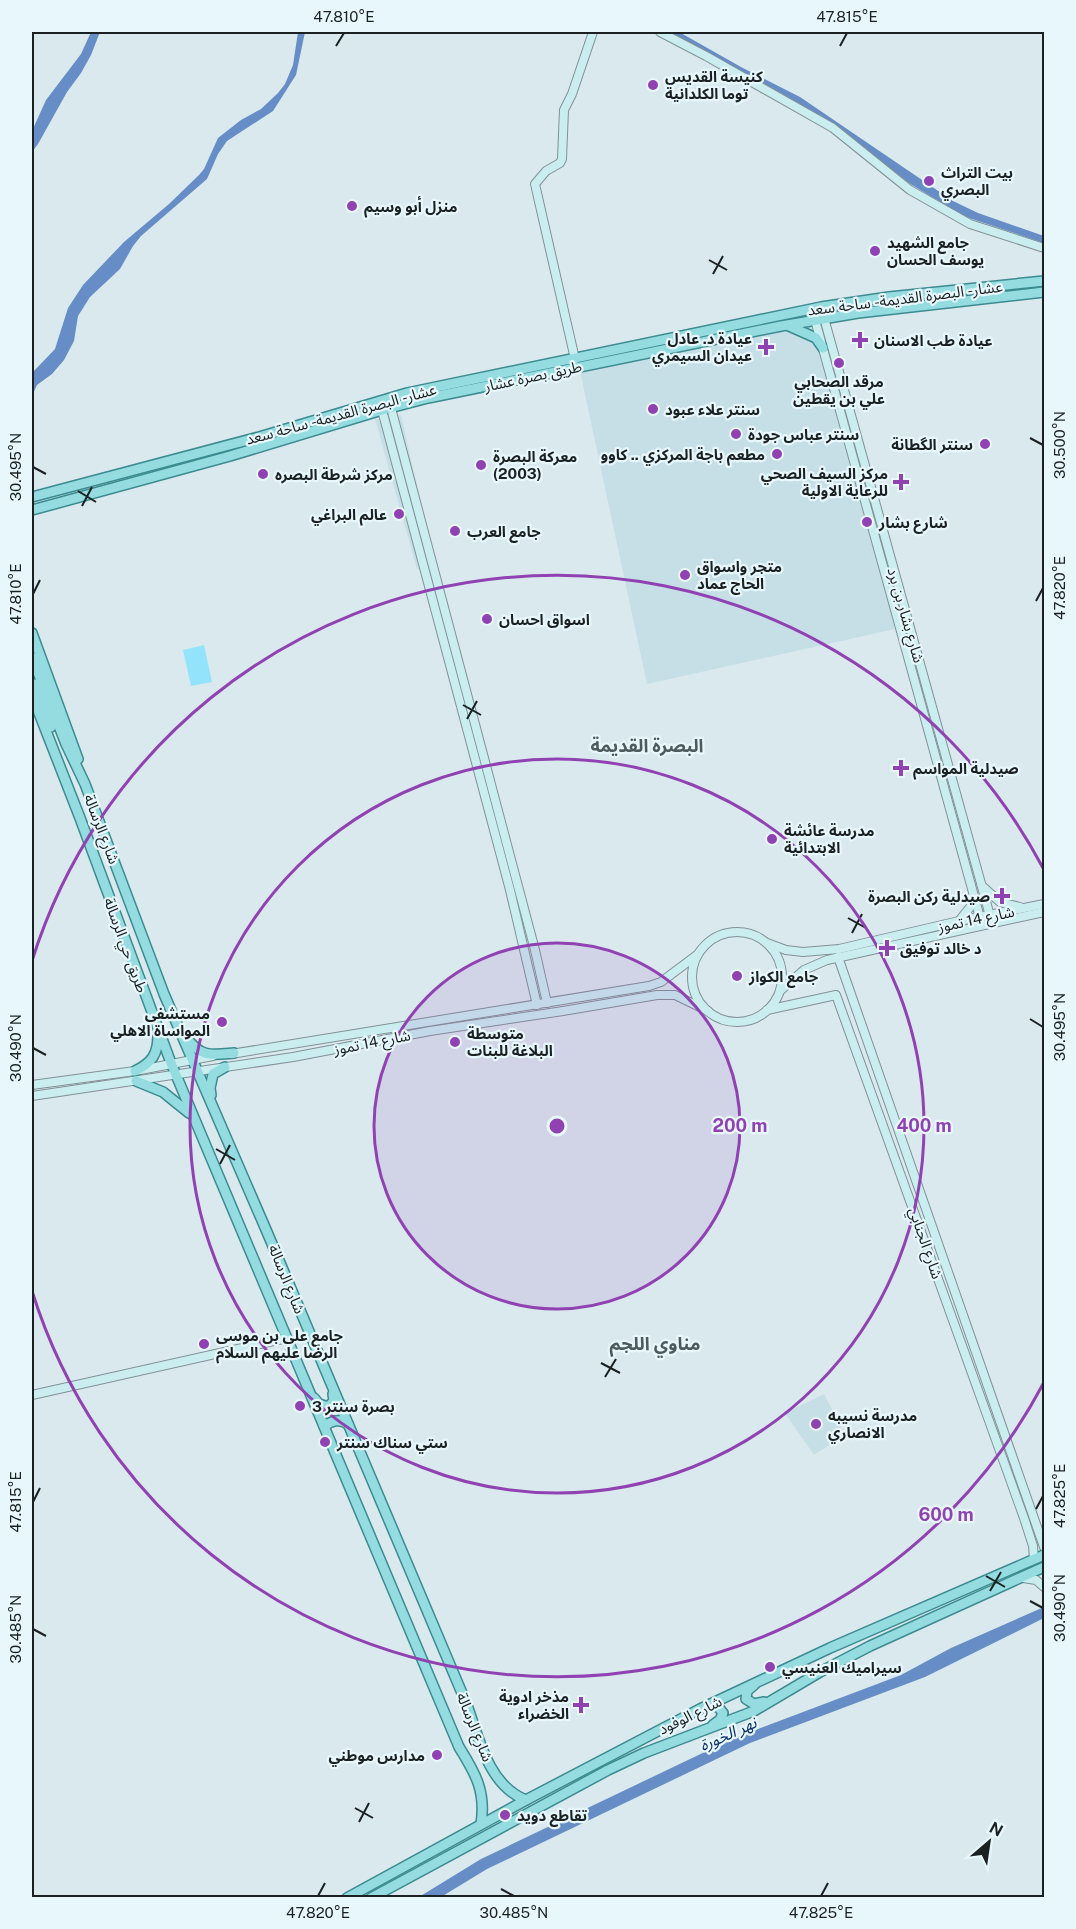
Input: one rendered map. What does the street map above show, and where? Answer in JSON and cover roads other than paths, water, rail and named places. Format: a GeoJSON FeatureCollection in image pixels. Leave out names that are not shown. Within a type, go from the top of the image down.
{"type":"FeatureCollection","features":[{"type":"Feature","properties":{"kind":"main road","name":"عشار - البصرة القديمة - ساحة سعد"},"geometry":{"type":"LineString","coordinates":[[32,497],[259,437],[407,393],[816,308],[889,297],[1044,281]]}},
{"type":"Feature","properties":{"kind":"main road","name":"طريق بصرة عشار"},"geometry":{"type":"LineString","coordinates":[[32,510],[219,460],[386,409],[563,370],[820,320],[916,305],[1044,292]]}},
{"type":"Feature","properties":{"kind":"main road"},"geometry":{"type":"LineString","coordinates":[[787,326],[795,327],[816,338],[823,348]]}},
{"type":"Feature","properties":{"kind":"main road"},"geometry":{"type":"LineString","coordinates":[[32,633],[74,745],[85,784]]}},
{"type":"Feature","properties":{"kind":"main road","name":"شارع الرسالة"},"geometry":{"type":"LineString","coordinates":[[32,657],[66,744],[85,784],[164,994],[467,1705],[483,1749],[502,1785],[512,1794],[526,1800]]}},
{"type":"Feature","properties":{"kind":"main road","name":"طريق حي الرسالة"},"geometry":{"type":"LineString","coordinates":[[32,674],[59,752],[70,793]]}},
{"type":"Feature","properties":{"kind":"main road","name":"طريق حي الرسالة"},"geometry":{"type":"LineString","coordinates":[[32,695],[171,1063]]}},
{"type":"Feature","properties":{"kind":"main road"},"geometry":{"type":"LineString","coordinates":[[177,1024],[199,1051],[206,1054],[234,1053]]}},
{"type":"Feature","properties":{"kind":"main road"},"geometry":{"type":"LineString","coordinates":[[135,1071],[148,1064],[155,1056],[158,1030]]}},
{"type":"Feature","properties":{"kind":"main road","name":"شارع الرسالة"},"geometry":{"type":"LineString","coordinates":[[171,1063],[459,1747],[482,1792],[481,1824]]}},
{"type":"Feature","properties":{"kind":"main road"},"geometry":{"type":"LineString","coordinates":[[212,1106],[211,1079],[216,1071],[225,1066]]}},
{"type":"Feature","properties":{"kind":"main road"},"geometry":{"type":"LineString","coordinates":[[136,1081],[171,1096],[194,1117]]}},
{"type":"Feature","properties":{"kind":"main road"},"geometry":{"type":"LineString","coordinates":[[310,1394],[319,1404],[328,1407],[334,1401],[331,1386]]}},
{"type":"Feature","properties":{"kind":"main road"},"geometry":{"type":"LineString","coordinates":[[324,1426],[334,1421],[348,1424]]}},
{"type":"Feature","properties":{"kind":"main road","name":"شارع الوفود"},"geometry":{"type":"LineString","coordinates":[[347,1898],[526,1800],[711,1704],[1044,1555]]}},
{"type":"Feature","properties":{"kind":"main road","name":"شارع الوفود"},"geometry":{"type":"LineString","coordinates":[[371,1898],[608,1770],[708,1728],[746,1715],[870,1646],[1044,1567]]}},
{"type":"Feature","properties":{"kind":"main road"},"geometry":{"type":"LineString","coordinates":[[759,1682],[747,1691],[746,1699],[758,1704],[773,1700]]}},
{"type":"Feature","properties":{"kind":"main road"},"geometry":{"type":"LineString","coordinates":[[708,1728],[720,1720],[723,1713],[711,1704]]}},
{"type":"Feature","properties":{"kind":"main road"},"geometry":{"type":"LineString","coordinates":[[466,1758],[479,1757],[483,1749]]}},
{"type":"Feature","properties":{"kind":"street"},"geometry":{"type":"LineString","coordinates":[[575,359],[535,184],[546,171],[560,163],[562,159],[564,111],[593,32]]}},
{"type":"Feature","properties":{"kind":"street"},"geometry":{"type":"LineString","coordinates":[[660,32],[832,128],[910,190],[970,224],[1044,248]]}},
{"type":"Feature","properties":{"kind":"street","name":"شارع بشار بن برد"},"geometry":{"type":"LineString","coordinates":[[816,308],[991,919]]}},
{"type":"Feature","properties":{"kind":"street","name":"شارع بشار بن برد"},"geometry":{"type":"LineString","coordinates":[[820,320],[823,348],[981,921]]}},
{"type":"Feature","properties":{"kind":"street"},"geometry":{"type":"LineString","coordinates":[[386,409],[535,950],[547,1003]]}},
{"type":"Feature","properties":{"kind":"street"},"geometry":{"type":"LineString","coordinates":[[386,409],[510,890],[537,1005]]}},
{"type":"Feature","properties":{"kind":"street"},"geometry":{"type":"LineString","coordinates":[[982,885],[1000,902],[1027,909]]}},
{"type":"Feature","properties":{"kind":"street"},"geometry":{"type":"LineString","coordinates":[[959,921],[973,902],[973,892]]}},
{"type":"Feature","properties":{"kind":"street","name":"شارع 14 تموز"},"geometry":{"type":"LineString","coordinates":[[991,919],[1044,904]]}},
{"type":"Feature","properties":{"kind":"street","name":"شارع 14 تموز"},"geometry":{"type":"LineString","coordinates":[[780,991],[792,978],[814,964],[981,921],[1044,912]]}},
{"type":"Feature","properties":{"kind":"street","name":"شارع 14 تموز"},"geometry":{"type":"LineString","coordinates":[[766,943],[786,950],[818,952],[959,921],[981,921]]}},
{"type":"Feature","properties":{"kind":"street"},"geometry":{"type":"LineString","coordinates":[[729,932],[752,934],[766,943],[779,960],[782,970],[780,991],[772,1005],[761,1015],[747,1021],[723,1020],[708,1011],[699,1001],[693,989],[692,975],[697,955],[709,941],[729,932]]}},
{"type":"Feature","properties":{"kind":"street","name":"شارع 14 تموز"},"geometry":{"type":"LineString","coordinates":[[32,1085],[135,1071],[193,1059],[649,986],[662,982],[697,955]]}},
{"type":"Feature","properties":{"kind":"street","name":"شارع الجنابي"},"geometry":{"type":"LineString","coordinates":[[838,957],[997,1408],[1035,1536],[1034,1559]]}},
{"type":"Feature","properties":{"kind":"street","name":"شارع 14 تموز"},"geometry":{"type":"LineString","coordinates":[[32,1096],[303,1055],[430,1031],[657,995],[675,995],[708,1011]]}},
{"type":"Feature","properties":{"kind":"street","name":"شارع الجنابي"},"geometry":{"type":"LineString","coordinates":[[767,1010],[837,995],[1035,1536],[1044,1546]]}},
{"type":"Feature","properties":{"kind":"street"},"geometry":{"type":"LineString","coordinates":[[32,1395],[287,1338]]}},
{"type":"Feature","properties":{"kind":"street"},"geometry":{"type":"LineString","coordinates":[[1016,1579],[1032,1578],[1044,1587]]}},
{"type":"Feature","properties":{"kind":"place","name":"كنيسة القديس توما الكلدانية"},"geometry":{"type":"Point","coordinates":[653,85]}},
{"type":"Feature","properties":{"kind":"place","name":"بيت التراث البصري"},"geometry":{"type":"Point","coordinates":[929,181]}},
{"type":"Feature","properties":{"kind":"place","name":"منزل أبو وسيم"},"geometry":{"type":"Point","coordinates":[352,206]}},
{"type":"Feature","properties":{"kind":"place","name":"جامع الشهيد يوسف الحسان"},"geometry":{"type":"Point","coordinates":[875,251]}},
{"type":"Feature","properties":{"kind":"place","name":"عيادة طب الاسنان"},"geometry":{"type":"Point","coordinates":[860,340]}},
{"type":"Feature","properties":{"kind":"place","name":"عيادة د. عادل عيدان السيمري"},"geometry":{"type":"Point","coordinates":[766,347]}},
{"type":"Feature","properties":{"kind":"place","name":"مرقد الصحابي علي بن يقطين"},"geometry":{"type":"Point","coordinates":[839,363]}},
{"type":"Feature","properties":{"kind":"place","name":"سنتر علاء عبود"},"geometry":{"type":"Point","coordinates":[653,409]}},
{"type":"Feature","properties":{"kind":"place","name":"سنتر عباس جودة"},"geometry":{"type":"Point","coordinates":[736,434]}},
{"type":"Feature","properties":{"kind":"place","name":"سنتر الگطانة"},"geometry":{"type":"Point","coordinates":[985,444]}},
{"type":"Feature","properties":{"kind":"place","name":"مطعم باجة المركزي .. كاوو"},"geometry":{"type":"Point","coordinates":[777,454]}},
{"type":"Feature","properties":{"kind":"place","name":"معركة البصرة (2003)"},"geometry":{"type":"Point","coordinates":[481,465]}},
{"type":"Feature","properties":{"kind":"place","name":"مركز شرطة البصره"},"geometry":{"type":"Point","coordinates":[263,474]}},
{"type":"Feature","properties":{"kind":"place","name":"مركز السيف الصحي للرعاية الاولية"},"geometry":{"type":"Point","coordinates":[901,482]}},
{"type":"Feature","properties":{"kind":"place","name":"عالم البراغي"},"geometry":{"type":"Point","coordinates":[399,514]}},
{"type":"Feature","properties":{"kind":"place","name":"شارع بشار"},"geometry":{"type":"Point","coordinates":[867,522]}},
{"type":"Feature","properties":{"kind":"place","name":"جامع العرب"},"geometry":{"type":"Point","coordinates":[455,531]}},
{"type":"Feature","properties":{"kind":"place","name":"متجر واسواق الحاج عماد"},"geometry":{"type":"Point","coordinates":[685,575]}},
{"type":"Feature","properties":{"kind":"place","name":"اسواق احسان"},"geometry":{"type":"Point","coordinates":[487,619]}},
{"type":"Feature","properties":{"kind":"place","name":"صيدلية المواسم"},"geometry":{"type":"Point","coordinates":[901,768]}},
{"type":"Feature","properties":{"kind":"place","name":"مدرسة عائشة الابتدائية"},"geometry":{"type":"Point","coordinates":[772,839]}},
{"type":"Feature","properties":{"kind":"place","name":"صيدلية ركن البصرة"},"geometry":{"type":"Point","coordinates":[1002,896]}},
{"type":"Feature","properties":{"kind":"place","name":"د خالد توفيق"},"geometry":{"type":"Point","coordinates":[887,948]}},
{"type":"Feature","properties":{"kind":"place","name":"جامع الكواز"},"geometry":{"type":"Point","coordinates":[737,976]}},
{"type":"Feature","properties":{"kind":"place","name":"مستشفى المواساة اﻻهلي"},"geometry":{"type":"Point","coordinates":[222,1022]}},
{"type":"Feature","properties":{"kind":"place","name":"متوسطة البلاغة للبنات"},"geometry":{"type":"Point","coordinates":[455,1042]}},
{"type":"Feature","properties":{"kind":"place","name":"جامع علي بن موسى الرضا عليهم السلام"},"geometry":{"type":"Point","coordinates":[204,1344]}},
{"type":"Feature","properties":{"kind":"place","name":"بصرة سنتر 3"},"geometry":{"type":"Point","coordinates":[300,1406]}},
{"type":"Feature","properties":{"kind":"place","name":"مدرسة نسيبه الانصاري"},"geometry":{"type":"Point","coordinates":[816,1424]}},
{"type":"Feature","properties":{"kind":"place","name":"ستي سناك سنتر"},"geometry":{"type":"Point","coordinates":[325,1442]}},
{"type":"Feature","properties":{"kind":"place","name":"سيراميك العنيسي"},"geometry":{"type":"Point","coordinates":[770,1667]}},
{"type":"Feature","properties":{"kind":"place","name":"مذخر ادوية الخضراء"},"geometry":{"type":"Point","coordinates":[581,1705]}},
{"type":"Feature","properties":{"kind":"place","name":"مدارس موطني"},"geometry":{"type":"Point","coordinates":[437,1755]}},
{"type":"Feature","properties":{"kind":"place","name":"تقاطع دويد"},"geometry":{"type":"Point","coordinates":[505,1815]}},
{"type":"Feature","properties":{"kind":"district","name":"البصرة القديمة"},"geometry":{"type":"Point","coordinates":[647,745]}},
{"type":"Feature","properties":{"kind":"district","name":"مناوي اللجم"},"geometry":{"type":"Point","coordinates":[655,1343]}},
{"type":"Feature","properties":{"kind":"water label","name":"نهر الخورة"},"geometry":{"type":"Point","coordinates":[728,1734]}}]}
